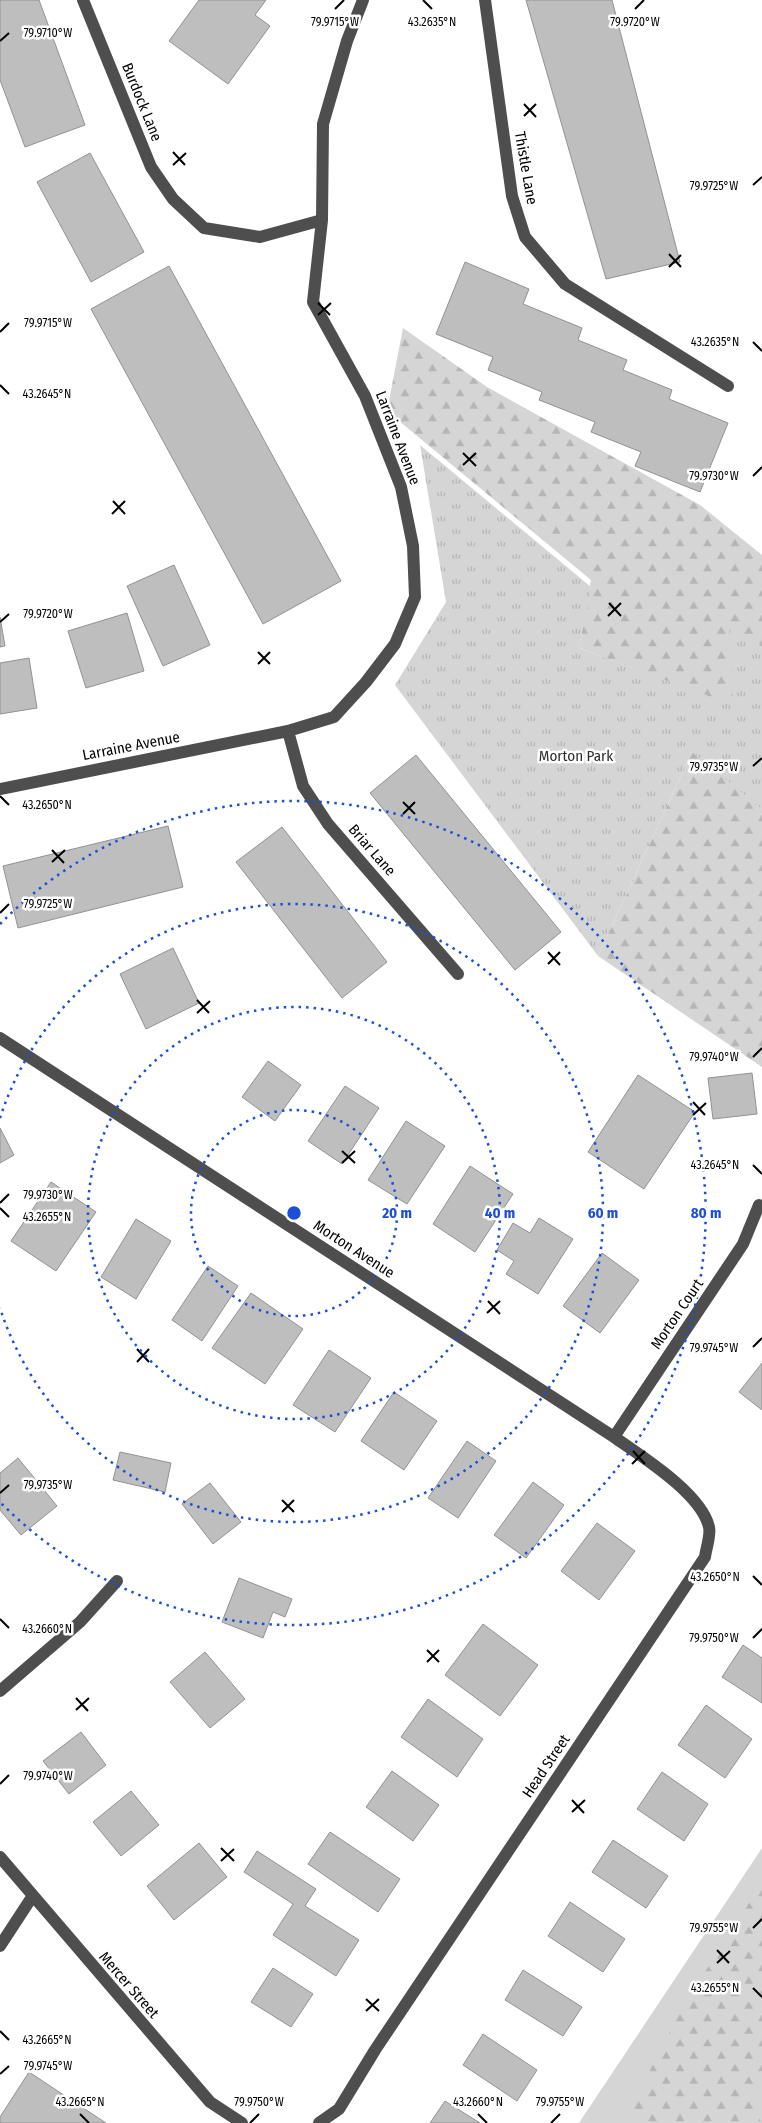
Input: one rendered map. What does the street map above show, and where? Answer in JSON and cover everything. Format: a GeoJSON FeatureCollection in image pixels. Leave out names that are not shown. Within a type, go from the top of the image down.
{"type":"FeatureCollection","features":[{"type":"Feature","properties":{"kind":"street","name":"Burdock Lane"},"geometry":{"type":"LineString","coordinates":[[83,0],[151,167],[173,199],[204,228],[260,237],[322,220]]}},
{"type":"Feature","properties":{"kind":"street","name":"Larraine Avenue"},"geometry":{"type":"LineString","coordinates":[[0,789],[288,732],[334,717],[366,682],[395,644],[415,598],[413,546],[401,487],[365,396],[313,302],[322,220],[323,124],[347,40],[363,0]]}},
{"type":"Feature","properties":{"kind":"street","name":"Thistle Lane"},"geometry":{"type":"LineString","coordinates":[[485,0],[512,196],[525,237],[565,284],[728,386]]}},
{"type":"Feature","properties":{"kind":"street","name":"Briar Lane"},"geometry":{"type":"LineString","coordinates":[[288,732],[303,786],[328,824],[458,974]]}},
{"type":"Feature","properties":{"kind":"street","name":"Morton Avenue"},"geometry":{"type":"LineString","coordinates":[[0,1038],[614,1437]]}},
{"type":"Feature","properties":{"kind":"street","name":"Morton Court"},"geometry":{"type":"LineString","coordinates":[[614,1437],[743,1244],[759,1205]]}},
{"type":"Feature","properties":{"kind":"street","name":"Head Street"},"geometry":{"type":"LineString","coordinates":[[319,2123],[339,2109],[375,2050],[705,1557],[709,1527],[693,1498],[668,1476],[614,1437]]}},
{"type":"Feature","properties":{"kind":"street"},"geometry":{"type":"LineString","coordinates":[[0,1691],[80,1622],[117,1582]]}},
{"type":"Feature","properties":{"kind":"street","name":"Mercer Street"},"geometry":{"type":"LineString","coordinates":[[0,1857],[32,1897],[210,2102],[242,2123]]}},
{"type":"Feature","properties":{"kind":"street"},"geometry":{"type":"LineString","coordinates":[[0,1946],[32,1897]]}},
{"type":"Feature","properties":{"kind":"green space"},"geometry":{"type":"Polygon","coordinates":[[[403,328],[487,387],[700,505],[762,555],[762,666],[734,706],[579,648],[591,580],[387,411],[403,328]]]}},
{"type":"Feature","properties":{"kind":"green space","name":"Morton Park"},"geometry":{"type":"Polygon","coordinates":[[[420,445],[591,587],[579,648],[733,705],[729,625],[762,647],[762,809],[692,752],[598,956],[395,685],[446,602],[420,445]]]}},
{"type":"Feature","properties":{"kind":"green space"},"geometry":{"type":"Polygon","coordinates":[[[692,752],[762,806],[762,1067],[598,956],[692,752]]]}},
{"type":"Feature","properties":{"kind":"green space"},"geometry":{"type":"Polygon","coordinates":[[[762,1848],[762,2123],[579,2123],[762,1848]]]}},
{"type":"Feature","properties":{"kind":"green space"},"geometry":{"type":"Polygon","coordinates":[[[762,1883],[762,2089],[751,2104],[762,2123],[629,2123],[630,2109],[682,2008],[762,1883]]]}},
{"type":"Feature","properties":{"kind":"building"},"geometry":{"type":"Polygon","coordinates":[[[0,0],[39,0],[85,125],[25,147],[0,80],[0,0]]]}},
{"type":"Feature","properties":{"kind":"building"},"geometry":{"type":"Polygon","coordinates":[[[199,0],[266,0],[255,15],[270,26],[228,84],[169,41],[199,0]]]}},
{"type":"Feature","properties":{"kind":"building"},"geometry":{"type":"Polygon","coordinates":[[[526,0],[612,0],[680,262],[606,279],[526,0]]]}},
{"type":"Feature","properties":{"kind":"building"},"geometry":{"type":"Polygon","coordinates":[[[90,153],[144,252],[91,282],[37,182],[90,153]]]}},
{"type":"Feature","properties":{"kind":"building"},"geometry":{"type":"Polygon","coordinates":[[[465,262],[529,289],[523,304],[582,328],[578,340],[627,360],[623,370],[672,390],[669,399],[728,423],[700,492],[635,466],[641,452],[591,432],[595,422],[539,400],[542,392],[488,370],[493,357],[436,334],[465,262]]]}},
{"type":"Feature","properties":{"kind":"building"},"geometry":{"type":"Polygon","coordinates":[[[169,266],[341,581],[263,624],[91,309],[169,266]]]}},
{"type":"Feature","properties":{"kind":"building"},"geometry":{"type":"Polygon","coordinates":[[[174,565],[210,645],[163,666],[127,586],[174,565]]]}},
{"type":"Feature","properties":{"kind":"building"},"geometry":{"type":"Polygon","coordinates":[[[127,613],[144,671],[86,688],[68,631],[127,613]]]}},
{"type":"Feature","properties":{"kind":"building"},"geometry":{"type":"Polygon","coordinates":[[[0,617],[5,646],[0,647],[0,617]]]}},
{"type":"Feature","properties":{"kind":"building"},"geometry":{"type":"Polygon","coordinates":[[[29,658],[37,708],[0,714],[0,663],[29,658]]]}},
{"type":"Feature","properties":{"kind":"building"},"geometry":{"type":"Polygon","coordinates":[[[416,755],[561,932],[515,970],[370,793],[416,755]]]}},
{"type":"Feature","properties":{"kind":"building"},"geometry":{"type":"Polygon","coordinates":[[[168,826],[183,887],[18,928],[3,866],[168,826]]]}},
{"type":"Feature","properties":{"kind":"building"},"geometry":{"type":"Polygon","coordinates":[[[282,827],[387,962],[342,998],[236,862],[282,827]]]}},
{"type":"Feature","properties":{"kind":"building"},"geometry":{"type":"Polygon","coordinates":[[[173,948],[199,1003],[146,1029],[120,974],[173,948]]]}},
{"type":"Feature","properties":{"kind":"building"},"geometry":{"type":"Polygon","coordinates":[[[268,1061],[301,1085],[275,1121],[242,1097],[268,1061]]]}},
{"type":"Feature","properties":{"kind":"building"},"geometry":{"type":"Polygon","coordinates":[[[752,1073],[757,1114],[713,1119],[708,1078],[752,1073]]]}},
{"type":"Feature","properties":{"kind":"building"},"geometry":{"type":"Polygon","coordinates":[[[638,1075],[695,1112],[644,1189],[588,1152],[638,1075]]]}},
{"type":"Feature","properties":{"kind":"building"},"geometry":{"type":"Polygon","coordinates":[[[345,1086],[379,1108],[342,1164],[308,1141],[345,1086]]]}},
{"type":"Feature","properties":{"kind":"building"},"geometry":{"type":"Polygon","coordinates":[[[406,1121],[445,1146],[407,1204],[368,1180],[406,1121]]]}},
{"type":"Feature","properties":{"kind":"building"},"geometry":{"type":"Polygon","coordinates":[[[0,1128],[14,1155],[0,1163],[0,1128]]]}},
{"type":"Feature","properties":{"kind":"building"},"geometry":{"type":"Polygon","coordinates":[[[470,1166],[513,1194],[475,1252],[433,1224],[470,1166]]]}},
{"type":"Feature","properties":{"kind":"building"},"geometry":{"type":"Polygon","coordinates":[[[51,1182],[96,1212],[56,1271],[11,1241],[51,1182]]]}},
{"type":"Feature","properties":{"kind":"building"},"geometry":{"type":"Polygon","coordinates":[[[539,1218],[573,1239],[538,1294],[506,1274],[514,1261],[497,1250],[513,1223],[530,1233],[539,1218]]]}},
{"type":"Feature","properties":{"kind":"building"},"geometry":{"type":"Polygon","coordinates":[[[136,1219],[171,1241],[136,1299],[101,1277],[136,1219]]]}},
{"type":"Feature","properties":{"kind":"building"},"geometry":{"type":"Polygon","coordinates":[[[602,1253],[639,1280],[600,1333],[563,1306],[602,1253]]]}},
{"type":"Feature","properties":{"kind":"building"},"geometry":{"type":"Polygon","coordinates":[[[208,1266],[238,1286],[202,1341],[172,1320],[208,1266]]]}},
{"type":"Feature","properties":{"kind":"building"},"geometry":{"type":"Polygon","coordinates":[[[251,1293],[303,1329],[265,1384],[212,1348],[251,1293]]]}},
{"type":"Feature","properties":{"kind":"building"},"geometry":{"type":"Polygon","coordinates":[[[329,1350],[371,1378],[335,1432],[293,1405],[329,1350]]]}},
{"type":"Feature","properties":{"kind":"building"},"geometry":{"type":"Polygon","coordinates":[[[762,1363],[762,1410],[739,1392],[762,1363]]]}},
{"type":"Feature","properties":{"kind":"building"},"geometry":{"type":"Polygon","coordinates":[[[394,1392],[437,1421],[404,1470],[361,1441],[394,1392]]]}},
{"type":"Feature","properties":{"kind":"building"},"geometry":{"type":"Polygon","coordinates":[[[467,1441],[496,1461],[458,1518],[428,1498],[467,1441]]]}},
{"type":"Feature","properties":{"kind":"building"},"geometry":{"type":"Polygon","coordinates":[[[120,1452],[171,1463],[165,1492],[113,1480],[120,1452]]]}},
{"type":"Feature","properties":{"kind":"building"},"geometry":{"type":"Polygon","coordinates":[[[18,1458],[57,1506],[21,1535],[0,1510],[0,1473],[18,1458]]]}},
{"type":"Feature","properties":{"kind":"building"},"geometry":{"type":"Polygon","coordinates":[[[533,1482],[564,1505],[526,1558],[494,1535],[533,1482]]]}},
{"type":"Feature","properties":{"kind":"building"},"geometry":{"type":"Polygon","coordinates":[[[210,1483],[241,1522],[213,1544],[182,1504],[210,1483]]]}},
{"type":"Feature","properties":{"kind":"building"},"geometry":{"type":"Polygon","coordinates":[[[597,1523],[635,1551],[599,1600],[561,1571],[597,1523]]]}},
{"type":"Feature","properties":{"kind":"building"},"geometry":{"type":"Polygon","coordinates":[[[239,1578],[292,1599],[285,1617],[273,1612],[263,1638],[222,1622],[239,1578]]]}},
{"type":"Feature","properties":{"kind":"building"},"geometry":{"type":"Polygon","coordinates":[[[483,1624],[538,1665],[500,1716],[445,1675],[483,1624]]]}},
{"type":"Feature","properties":{"kind":"building"},"geometry":{"type":"Polygon","coordinates":[[[743,1645],[762,1658],[762,1703],[722,1677],[743,1645]]]}},
{"type":"Feature","properties":{"kind":"building"},"geometry":{"type":"Polygon","coordinates":[[[205,1652],[245,1699],[210,1728],[170,1682],[205,1652]]]}},
{"type":"Feature","properties":{"kind":"building"},"geometry":{"type":"Polygon","coordinates":[[[428,1699],[483,1739],[457,1777],[401,1737],[428,1699]]]}},
{"type":"Feature","properties":{"kind":"building"},"geometry":{"type":"Polygon","coordinates":[[[706,1705],[752,1739],[725,1778],[678,1745],[706,1705]]]}},
{"type":"Feature","properties":{"kind":"building"},"geometry":{"type":"Polygon","coordinates":[[[81,1732],[106,1765],[69,1794],[43,1761],[81,1732]]]}},
{"type":"Feature","properties":{"kind":"building"},"geometry":{"type":"Polygon","coordinates":[[[392,1771],[439,1805],[413,1841],[366,1807],[392,1771]]]}},
{"type":"Feature","properties":{"kind":"building"},"geometry":{"type":"Polygon","coordinates":[[[662,1772],[708,1804],[684,1841],[637,1809],[662,1772]]]}},
{"type":"Feature","properties":{"kind":"building"},"geometry":{"type":"Polygon","coordinates":[[[131,1791],[159,1825],[121,1856],[93,1822],[131,1791]]]}},
{"type":"Feature","properties":{"kind":"building"},"geometry":{"type":"Polygon","coordinates":[[[330,1832],[400,1879],[378,1912],[308,1864],[330,1832]]]}},
{"type":"Feature","properties":{"kind":"building"},"geometry":{"type":"Polygon","coordinates":[[[613,1840],[668,1876],[646,1908],[592,1872],[613,1840]]]}},
{"type":"Feature","properties":{"kind":"building"},"geometry":{"type":"Polygon","coordinates":[[[199,1843],[227,1877],[174,1920],[147,1886],[199,1843]]]}},
{"type":"Feature","properties":{"kind":"building"},"geometry":{"type":"Polygon","coordinates":[[[257,1851],[316,1889],[305,1906],[359,1940],[336,1976],[273,1935],[293,1904],[244,1872],[257,1851]]]}},
{"type":"Feature","properties":{"kind":"building"},"geometry":{"type":"Polygon","coordinates":[[[570,1902],[625,1939],[603,1972],[548,1936],[570,1902]]]}},
{"type":"Feature","properties":{"kind":"building"},"geometry":{"type":"Polygon","coordinates":[[[273,1968],[313,1994],[291,2027],[251,2002],[273,1968]]]}},
{"type":"Feature","properties":{"kind":"building"},"geometry":{"type":"Polygon","coordinates":[[[523,1970],[582,2007],[563,2036],[505,2000],[523,1970]]]}},
{"type":"Feature","properties":{"kind":"building"},"geometry":{"type":"Polygon","coordinates":[[[483,2034],[537,2070],[517,2101],[463,2065],[483,2034]]]}},
{"type":"Feature","properties":{"kind":"building"},"geometry":{"type":"Polygon","coordinates":[[[29,2072],[106,2123],[0,2123],[0,2117],[29,2072]]]}},
{"type":"Feature","properties":{"kind":"building"},"geometry":{"type":"Polygon","coordinates":[[[445,2101],[480,2123],[430,2123],[445,2101]]]}}]}
